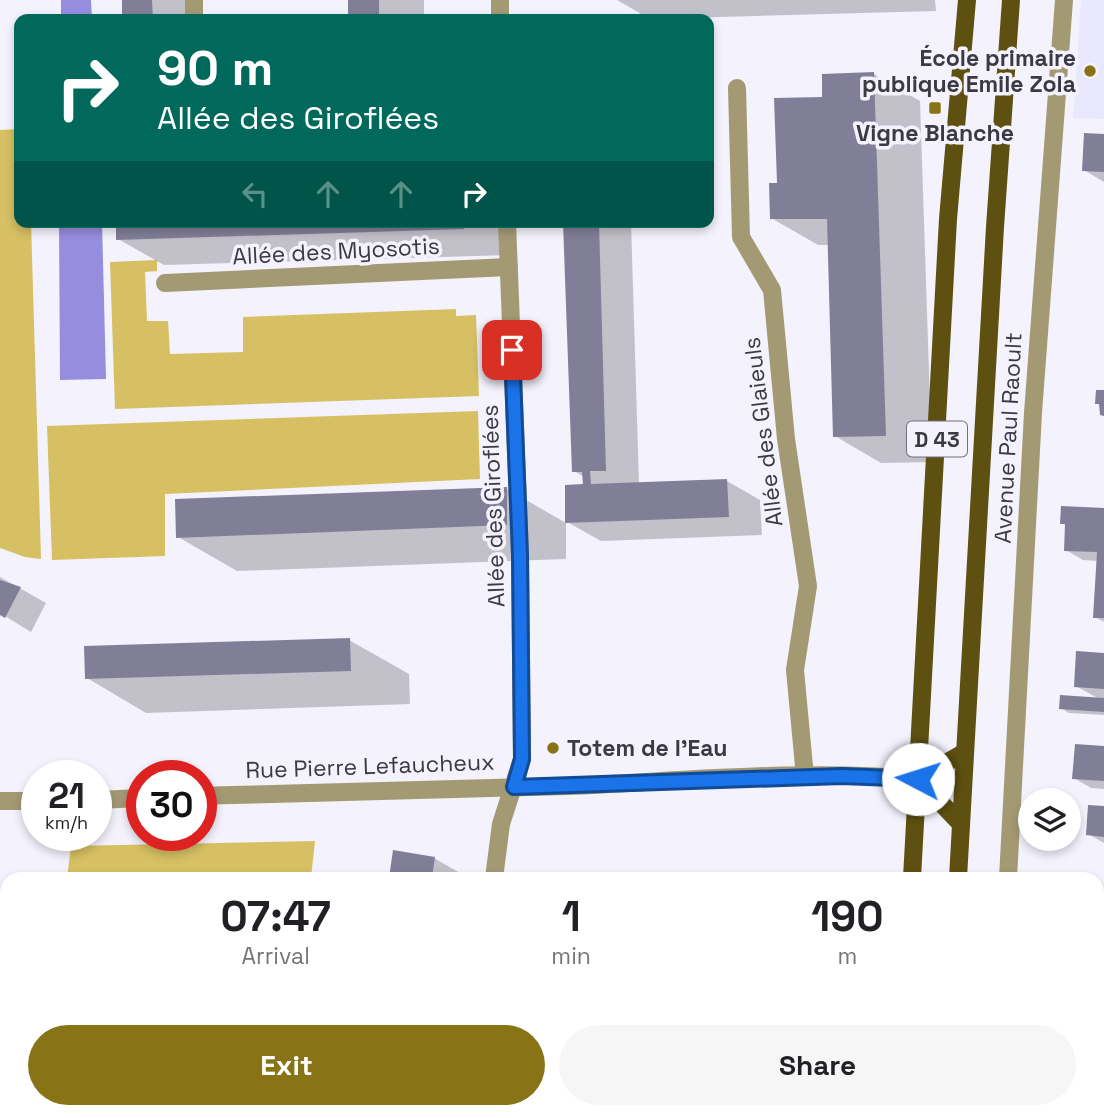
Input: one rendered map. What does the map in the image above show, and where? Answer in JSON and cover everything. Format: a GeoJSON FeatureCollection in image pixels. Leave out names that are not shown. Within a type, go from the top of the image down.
{"type":"FeatureCollection","features":[{"type":"Feature","properties":{"kind":"main road","name":"D 43"},"geometry":{"type":"LineString","coordinates":[[912,872],[948,219],[967,0]]}},
{"type":"Feature","properties":{"kind":"main road","name":"D 43"},"geometry":{"type":"LineString","coordinates":[[958,872],[995,227],[1011,0]]}},
{"type":"Feature","properties":{"kind":"main road"},"geometry":{"type":"LineString","coordinates":[[961,824],[918,779],[965,752]]}},
{"type":"Feature","properties":{"kind":"street","name":"Avenue Paul Raoult"},"geometry":{"type":"LineString","coordinates":[[1008,872],[1032,413],[1063,0]]}},
{"type":"Feature","properties":{"kind":"street","name":"Allée des Glaieuls"},"geometry":{"type":"LineString","coordinates":[[737,88],[741,237],[772,290],[786,439],[808,586],[795,670],[805,777]]}},
{"type":"Feature","properties":{"kind":"street","name":"Allée des Giroflées"},"geometry":{"type":"LineString","coordinates":[[495,872],[501,824],[522,759],[520,555],[508,228]]}},
{"type":"Feature","properties":{"kind":"street","name":"Allée des Myosotis"},"geometry":{"type":"LineString","coordinates":[[165,283],[509,267]]}},
{"type":"Feature","properties":{"kind":"street","name":"Rue Pierre Lefaucheux"},"geometry":{"type":"LineString","coordinates":[[217,796],[719,778],[878,776],[918,779]]}},
{"type":"Feature","properties":{"kind":"street"},"geometry":{"type":"LineString","coordinates":[[0,801],[21,801]]}},
{"type":"Feature","properties":{"kind":"shaded area"},"geometry":{"type":"Polygon","coordinates":[[[61,0],[91,0],[92,14],[61,14],[61,0]]]}},
{"type":"Feature","properties":{"kind":"shaded area","name":"École primaire publique Emile Zola"},"geometry":{"type":"Polygon","coordinates":[[[1081,0],[1104,0],[1104,119],[1073,118],[1081,0]]]}},
{"type":"Feature","properties":{"kind":"shaded area"},"geometry":{"type":"Polygon","coordinates":[[[14,129],[14,228],[31,228],[41,559],[25,557],[0,548],[0,130],[14,129]]]}},
{"type":"Feature","properties":{"kind":"shaded area"},"geometry":{"type":"Polygon","coordinates":[[[59,228],[102,228],[106,379],[60,380],[59,228]]]}},
{"type":"Feature","properties":{"kind":"shaded area"},"geometry":{"type":"Polygon","coordinates":[[[157,260],[157,271],[145,272],[147,321],[168,321],[170,354],[243,352],[243,317],[456,309],[456,316],[476,315],[479,396],[115,409],[110,262],[157,260]]]}},
{"type":"Feature","properties":{"kind":"shaded area"},"geometry":{"type":"Polygon","coordinates":[[[478,411],[480,479],[165,494],[165,556],[52,560],[47,426],[478,411]]]}},
{"type":"Feature","properties":{"kind":"shaded area"},"geometry":{"type":"Polygon","coordinates":[[[315,841],[312,872],[68,872],[70,851],[112,851],[112,845],[126,845],[126,851],[217,851],[217,843],[315,841]]]}},
{"type":"Feature","properties":{"kind":"building"},"geometry":{"type":"Polygon","coordinates":[[[122,0],[152,0],[153,14],[122,14],[122,0]]]}},
{"type":"Feature","properties":{"kind":"building"},"geometry":{"type":"Polygon","coordinates":[[[348,0],[379,0],[379,14],[348,14],[348,0]]]}},
{"type":"Feature","properties":{"kind":"building"},"geometry":{"type":"Polygon","coordinates":[[[874,72],[886,436],[833,437],[827,219],[770,219],[769,183],[777,183],[774,98],[822,97],[822,74],[874,72]]]}},
{"type":"Feature","properties":{"kind":"building"},"geometry":{"type":"Polygon","coordinates":[[[1084,133],[1104,134],[1104,172],[1082,171],[1084,133]]]}},
{"type":"Feature","properties":{"kind":"building"},"geometry":{"type":"Polygon","coordinates":[[[116,228],[464,228],[464,229],[116,240],[116,228]]]}},
{"type":"Feature","properties":{"kind":"building"},"geometry":{"type":"Polygon","coordinates":[[[563,228],[599,228],[606,471],[590,471],[591,484],[727,479],[729,517],[565,523],[565,485],[583,484],[582,472],[572,472],[563,228]]]}},
{"type":"Feature","properties":{"kind":"building"},"geometry":{"type":"Polygon","coordinates":[[[1096,390],[1104,390],[1104,416],[1100,415],[1099,404],[1095,404],[1096,390]]]}},
{"type":"Feature","properties":{"kind":"building"},"geometry":{"type":"Polygon","coordinates":[[[507,487],[507,525],[176,538],[175,499],[507,487]]]}},
{"type":"Feature","properties":{"kind":"building"},"geometry":{"type":"Polygon","coordinates":[[[1061,506],[1104,508],[1104,618],[1093,618],[1097,552],[1064,551],[1065,524],[1060,524],[1061,506]]]}},
{"type":"Feature","properties":{"kind":"building"},"geometry":{"type":"Polygon","coordinates":[[[0,580],[21,587],[5,618],[0,615],[0,580]]]}},
{"type":"Feature","properties":{"kind":"building"},"geometry":{"type":"Polygon","coordinates":[[[350,638],[351,671],[85,679],[84,646],[350,638]]]}},
{"type":"Feature","properties":{"kind":"building"},"geometry":{"type":"Polygon","coordinates":[[[1076,651],[1104,653],[1104,689],[1074,687],[1076,651]]]}},
{"type":"Feature","properties":{"kind":"building"},"geometry":{"type":"Polygon","coordinates":[[[1060,695],[1104,698],[1104,712],[1059,709],[1060,695]]]}},
{"type":"Feature","properties":{"kind":"building"},"geometry":{"type":"Polygon","coordinates":[[[1075,744],[1104,746],[1104,781],[1072,779],[1075,744]]]}},
{"type":"Feature","properties":{"kind":"building"},"geometry":{"type":"Polygon","coordinates":[[[1088,805],[1104,806],[1104,837],[1086,835],[1088,805]]]}},
{"type":"Feature","properties":{"kind":"building"},"geometry":{"type":"Polygon","coordinates":[[[393,850],[435,857],[433,872],[390,872],[393,850]]]}},
{"type":"Feature","properties":{"kind":"place","name":"École primaire publique Emile Zola"},"geometry":{"type":"Point","coordinates":[1090,71]}},
{"type":"Feature","properties":{"kind":"place","name":"Vigne Blanche"},"geometry":{"type":"Point","coordinates":[935,108]}},
{"type":"Feature","properties":{"kind":"place","name":"Totem de l'Eau"},"geometry":{"type":"Point","coordinates":[553,748]}},
{"type":"Feature","properties":{"kind":"route"},"geometry":{"type":"LineString","coordinates":[[512,350],[520,555],[522,759],[514,787],[719,778],[878,776],[918,779]]}}]}
